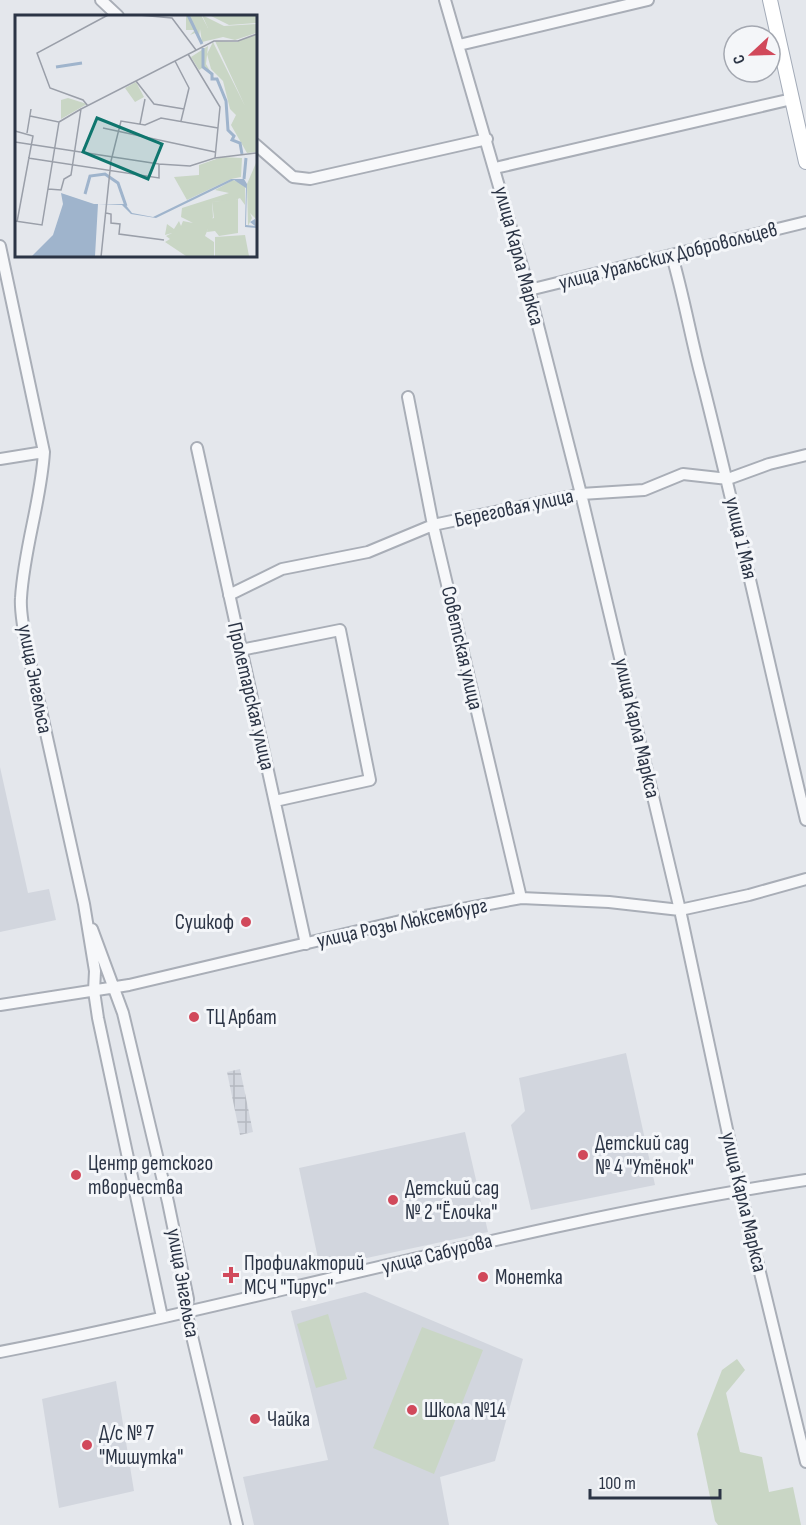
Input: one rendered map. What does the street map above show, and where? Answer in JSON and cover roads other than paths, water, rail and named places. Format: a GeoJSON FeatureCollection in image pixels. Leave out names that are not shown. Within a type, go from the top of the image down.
{"type":"FeatureCollection","features":[{"type":"Feature","properties":{"kind":"main road"},"geometry":{"type":"LineString","coordinates":[[770,0],[806,162]]}},
{"type":"Feature","properties":{"kind":"street"},"geometry":{"type":"LineString","coordinates":[[100,0],[117,15]]}},
{"type":"Feature","properties":{"kind":"street","name":"улица Карла Маркса"},"geometry":{"type":"LineString","coordinates":[[445,0],[529,290],[580,494],[680,910],[740,1190],[806,1461]]}},
{"type":"Feature","properties":{"kind":"street"},"geometry":{"type":"LineString","coordinates":[[459,45],[648,0]]}},
{"type":"Feature","properties":{"kind":"street"},"geometry":{"type":"LineString","coordinates":[[495,168],[792,99]]}},
{"type":"Feature","properties":{"kind":"street"},"geometry":{"type":"LineString","coordinates":[[256,145],[293,177],[310,179],[487,139]]}},
{"type":"Feature","properties":{"kind":"street","name":"улица Уральских Добровольцев"},"geometry":{"type":"LineString","coordinates":[[529,290],[806,222]]}},
{"type":"Feature","properties":{"kind":"street","name":"улица Энгельса"},"geometry":{"type":"LineString","coordinates":[[0,246],[44,452],[43,474],[21,599],[24,634],[84,904],[95,971],[94,991],[162,1317]]}},
{"type":"Feature","properties":{"kind":"street","name":"улица 1 Мая"},"geometry":{"type":"LineString","coordinates":[[672,256],[728,479],[806,820]]}},
{"type":"Feature","properties":{"kind":"street","name":"Советская улица"},"geometry":{"type":"LineString","coordinates":[[408,397],[433,525],[520,898]]}},
{"type":"Feature","properties":{"kind":"street","name":"Пролетарская улица"},"geometry":{"type":"LineString","coordinates":[[197,448],[306,944]]}},
{"type":"Feature","properties":{"kind":"street"},"geometry":{"type":"LineString","coordinates":[[0,459],[44,452]]}},
{"type":"Feature","properties":{"kind":"street","name":"Береговая улица"},"geometry":{"type":"LineString","coordinates":[[229,595],[282,569],[368,552],[433,525],[580,494],[644,490],[683,474],[728,479],[806,455]]}},
{"type":"Feature","properties":{"kind":"street"},"geometry":{"type":"LineString","coordinates":[[241,650],[340,630],[369,780],[275,801]]}},
{"type":"Feature","properties":{"kind":"street","name":"улица Розы Люксембург"},"geometry":{"type":"LineString","coordinates":[[0,1005],[116,987],[408,919],[520,898],[609,902],[680,910],[749,895],[806,879]]}},
{"type":"Feature","properties":{"kind":"street","name":"улица Энгельса"},"geometry":{"type":"LineString","coordinates":[[84,904],[116,987],[168,1202],[188,1299],[186,1311],[237,1525]]}},
{"type":"Feature","properties":{"kind":"street","name":"улица Сабурова"},"geometry":{"type":"LineString","coordinates":[[0,1352],[80,1336],[499,1239],[685,1200],[806,1180]]}},
{"type":"Feature","properties":{"kind":"place","name":"Сушкоф"},"geometry":{"type":"Point","coordinates":[246,922]}},
{"type":"Feature","properties":{"kind":"place","name":"ТЦ Арбат"},"geometry":{"type":"Point","coordinates":[194,1017]}},
{"type":"Feature","properties":{"kind":"place","name":"Детский сад № 4 \"Утёнок\""},"geometry":{"type":"Point","coordinates":[583,1155]}},
{"type":"Feature","properties":{"kind":"place","name":"Центр детского творчества"},"geometry":{"type":"Point","coordinates":[76,1175]}},
{"type":"Feature","properties":{"kind":"place","name":"Детский сад № 2 \"Ёлочка\""},"geometry":{"type":"Point","coordinates":[393,1200]}},
{"type":"Feature","properties":{"kind":"place","name":"Профилакторий МСЧ \"Тирус\""},"geometry":{"type":"Point","coordinates":[231,1275]}},
{"type":"Feature","properties":{"kind":"place","name":"Монетка"},"geometry":{"type":"Point","coordinates":[483,1277]}},
{"type":"Feature","properties":{"kind":"place","name":"Школа №14"},"geometry":{"type":"Point","coordinates":[412,1410]}},
{"type":"Feature","properties":{"kind":"place","name":"Чайка"},"geometry":{"type":"Point","coordinates":[255,1419]}},
{"type":"Feature","properties":{"kind":"place","name":"Д/с № 7 \"Мишутка\""},"geometry":{"type":"Point","coordinates":[87,1445]}}]}
